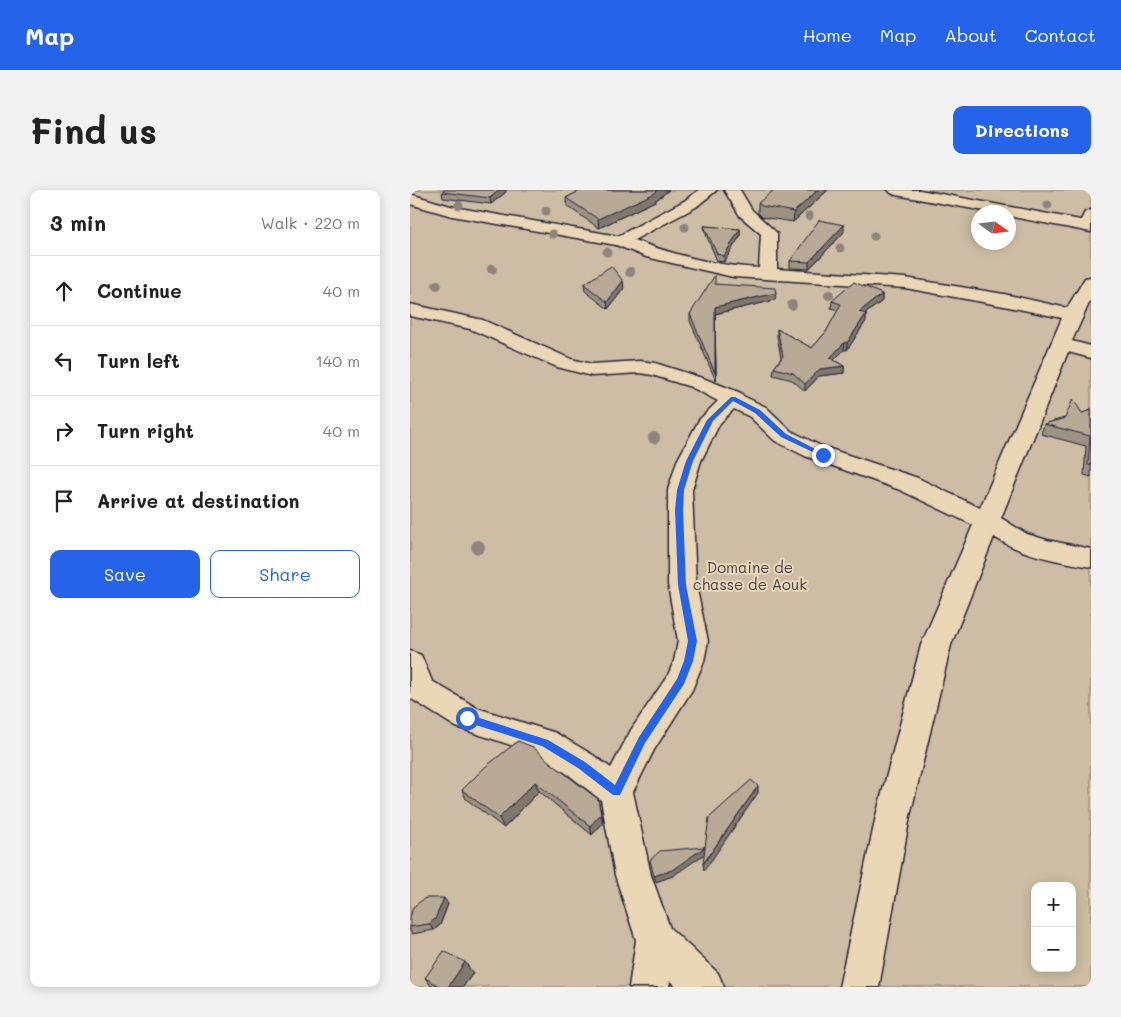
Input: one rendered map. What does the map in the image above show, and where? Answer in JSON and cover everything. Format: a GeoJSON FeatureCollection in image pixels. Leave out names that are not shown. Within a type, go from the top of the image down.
{"type":"FeatureCollection","features":[{"type":"Feature","properties":{"kind":"street"},"geometry":{"type":"LineString","coordinates":[[620,241],[690,204],[709,190]]}},
{"type":"Feature","properties":{"kind":"street"},"geometry":{"type":"LineString","coordinates":[[732,190],[746,213],[769,233],[768,274]]}},
{"type":"Feature","properties":{"kind":"street"},"geometry":{"type":"LineString","coordinates":[[896,190],[1089,222]]}},
{"type":"Feature","properties":{"kind":"street"},"geometry":{"type":"LineString","coordinates":[[410,199],[452,210],[620,241],[684,262],[732,272],[905,283],[1004,300],[1073,316]]}},
{"type":"Feature","properties":{"kind":"street"},"geometry":{"type":"LineString","coordinates":[[859,987],[893,816],[936,645],[1061,344],[1091,282]]}},
{"type":"Feature","properties":{"kind":"street"},"geometry":{"type":"LineString","coordinates":[[410,310],[476,324],[564,362],[592,370],[640,367],[655,369],[698,383],[733,398],[758,412],[783,436],[813,451],[908,484],[987,521],[1018,540],[1044,549],[1091,558]]}},
{"type":"Feature","properties":{"kind":"street"},"geometry":{"type":"LineString","coordinates":[[1061,344],[1091,352]]}},
{"type":"Feature","properties":{"kind":"street"},"geometry":{"type":"LineString","coordinates":[[649,987],[655,940],[633,875],[616,792],[642,740],[681,681],[689,661],[693,641],[682,585],[680,490],[689,461],[710,420],[733,398]]}},
{"type":"Feature","properties":{"kind":"street"},"geometry":{"type":"LineString","coordinates":[[410,663],[420,689],[467,718],[545,743],[581,765],[616,792]]}},
{"type":"Feature","properties":{"kind":"street"},"geometry":{"type":"LineString","coordinates":[[655,940],[704,987]]}},
{"type":"Feature","properties":{"kind":"green space","name":"Domaine de chasse de Aouk"},"geometry":{"type":"Polygon","coordinates":[[[410,190],[1091,190],[1091,987],[410,987],[410,190]]]}},
{"type":"Feature","properties":{"kind":"building"},"geometry":{"type":"Polygon","coordinates":[[[444,190],[499,190],[490,198],[442,192],[444,190]]]}},
{"type":"Feature","properties":{"kind":"building"},"geometry":{"type":"Polygon","coordinates":[[[581,190],[658,190],[598,219],[566,198],[581,190]]]}},
{"type":"Feature","properties":{"kind":"building"},"geometry":{"type":"Polygon","coordinates":[[[774,190],[818,190],[794,212],[762,206],[758,203],[774,190]]]}},
{"type":"Feature","properties":{"kind":"building"},"geometry":{"type":"Polygon","coordinates":[[[819,220],[844,225],[809,262],[790,261],[819,220]]]}},
{"type":"Feature","properties":{"kind":"building"},"geometry":{"type":"Polygon","coordinates":[[[704,226],[740,229],[724,256],[717,254],[704,226]]]}},
{"type":"Feature","properties":{"kind":"building"},"geometry":{"type":"Polygon","coordinates":[[[611,266],[623,281],[607,302],[584,284],[611,266]]]}},
{"type":"Feature","properties":{"kind":"building"},"geometry":{"type":"Polygon","coordinates":[[[715,275],[715,284],[775,288],[776,293],[715,307],[715,373],[690,314],[715,275]]]}},
{"type":"Feature","properties":{"kind":"building"},"geometry":{"type":"Polygon","coordinates":[[[854,282],[882,294],[859,312],[866,314],[847,343],[845,342],[830,358],[844,366],[820,369],[805,384],[793,373],[774,368],[783,356],[777,329],[812,348],[826,332],[841,304],[832,301],[854,282]]]}},
{"type":"Feature","properties":{"kind":"building"},"geometry":{"type":"Polygon","coordinates":[[[1073,399],[1082,413],[1091,410],[1091,465],[1088,465],[1090,436],[1044,424],[1065,418],[1073,399]]]}},
{"type":"Feature","properties":{"kind":"building"},"geometry":{"type":"Polygon","coordinates":[[[518,741],[533,747],[598,799],[601,814],[590,826],[535,782],[499,818],[462,790],[484,768],[518,741]]]}},
{"type":"Feature","properties":{"kind":"building"},"geometry":{"type":"Polygon","coordinates":[[[751,780],[758,786],[703,864],[709,818],[751,780]]]}},
{"type":"Feature","properties":{"kind":"building"},"geometry":{"type":"Polygon","coordinates":[[[705,847],[672,870],[654,876],[650,860],[660,851],[705,847]]]}},
{"type":"Feature","properties":{"kind":"building"},"geometry":{"type":"Polygon","coordinates":[[[425,898],[444,898],[435,919],[429,924],[410,927],[413,907],[425,898]]]}},
{"type":"Feature","properties":{"kind":"building"},"geometry":{"type":"Polygon","coordinates":[[[444,951],[465,962],[448,987],[441,987],[425,978],[444,951]]]}},
{"type":"Feature","properties":{"kind":"route"},"geometry":{"type":"LineString","coordinates":[[467,718],[545,743],[581,765],[616,792],[642,740],[681,681],[689,661],[693,641],[682,585],[680,490],[689,461],[710,420],[733,398],[758,412],[783,436],[823,455]]}}]}
